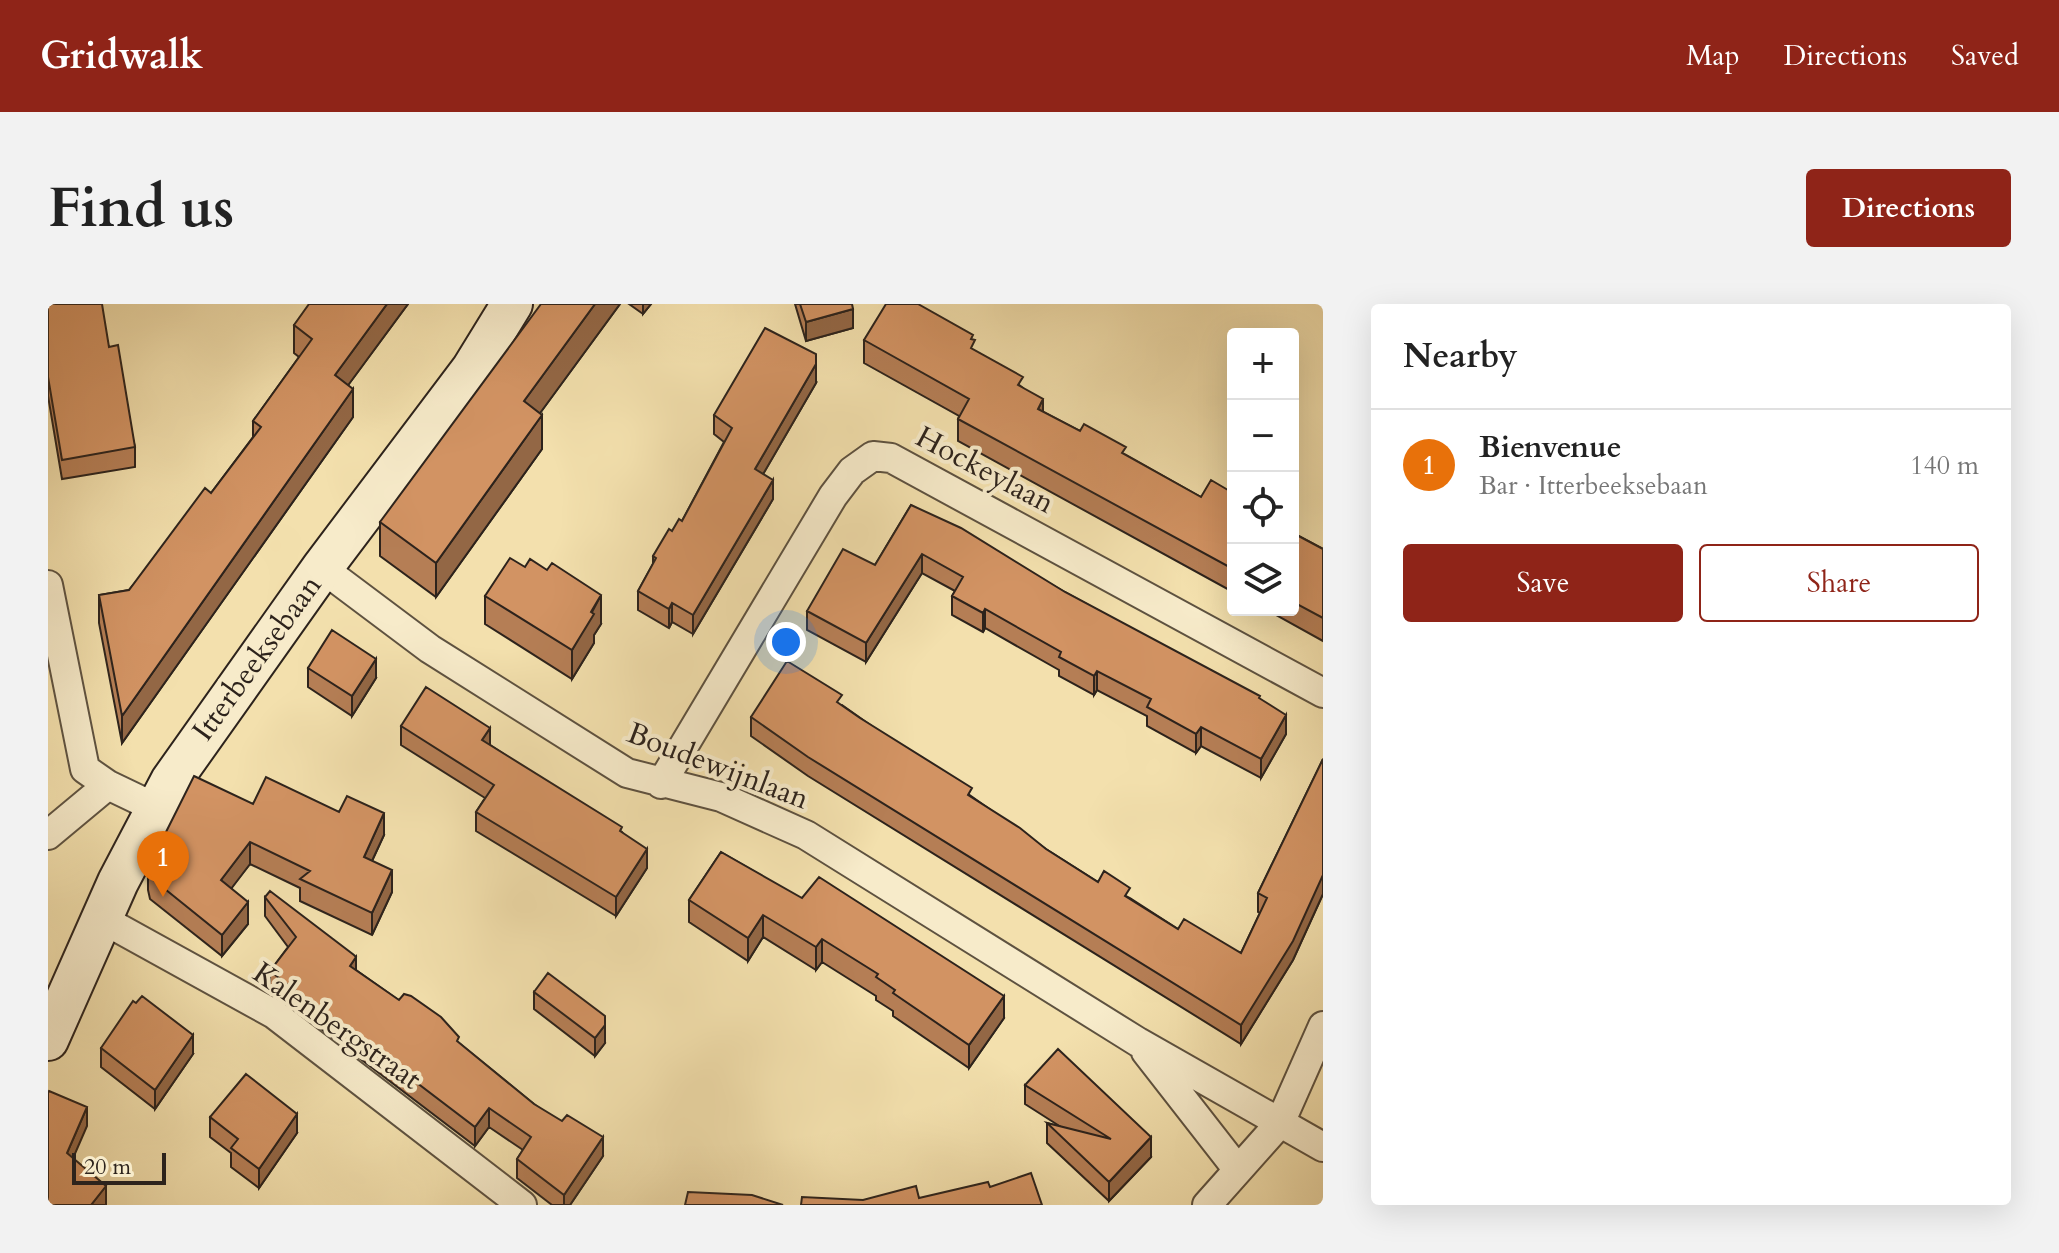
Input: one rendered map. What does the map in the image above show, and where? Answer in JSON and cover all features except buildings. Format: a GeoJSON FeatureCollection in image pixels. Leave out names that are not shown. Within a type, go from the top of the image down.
{"type":"FeatureCollection","features":[{"type":"Feature","properties":{"kind":"main road","name":"Itterbeeksebaan"},"geometry":{"type":"LineString","coordinates":[[48,1040],[156,808],[218,710],[472,369],[512,304]]}},
{"type":"Feature","properties":{"kind":"street","name":"Hockeylaan"},"geometry":{"type":"LineString","coordinates":[[661,784],[833,496],[852,471],[873,456],[891,458],[955,491],[1323,693]]}},
{"type":"Feature","properties":{"kind":"street","name":"Boudewijnlaan"},"geometry":{"type":"LineString","coordinates":[[322,568],[430,649],[627,773],[721,797],[806,835],[1138,1042],[1280,1123]]}},
{"type":"Feature","properties":{"kind":"street"},"geometry":{"type":"LineString","coordinates":[[48,585],[85,769],[108,785],[156,808]]}},
{"type":"Feature","properties":{"kind":"street"},"geometry":{"type":"LineString","coordinates":[[48,835],[108,785]]}},
{"type":"Feature","properties":{"kind":"street","name":"Kalenbergstraat"},"geometry":{"type":"LineString","coordinates":[[102,919],[274,1014],[522,1205]]}},
{"type":"Feature","properties":{"kind":"street"},"geometry":{"type":"LineString","coordinates":[[1207,1205],[1280,1123],[1323,1026]]}},
{"type":"Feature","properties":{"kind":"street","name":"Boudewijnlaan"},"geometry":{"type":"LineString","coordinates":[[1138,1042],[1238,1170]]}},
{"type":"Feature","properties":{"kind":"street"},"geometry":{"type":"LineString","coordinates":[[1280,1123],[1323,1147]]}},
{"type":"Feature","properties":{"kind":"place","name":"Bienvenue"},"geometry":{"type":"Point","coordinates":[163,897]}}]}
